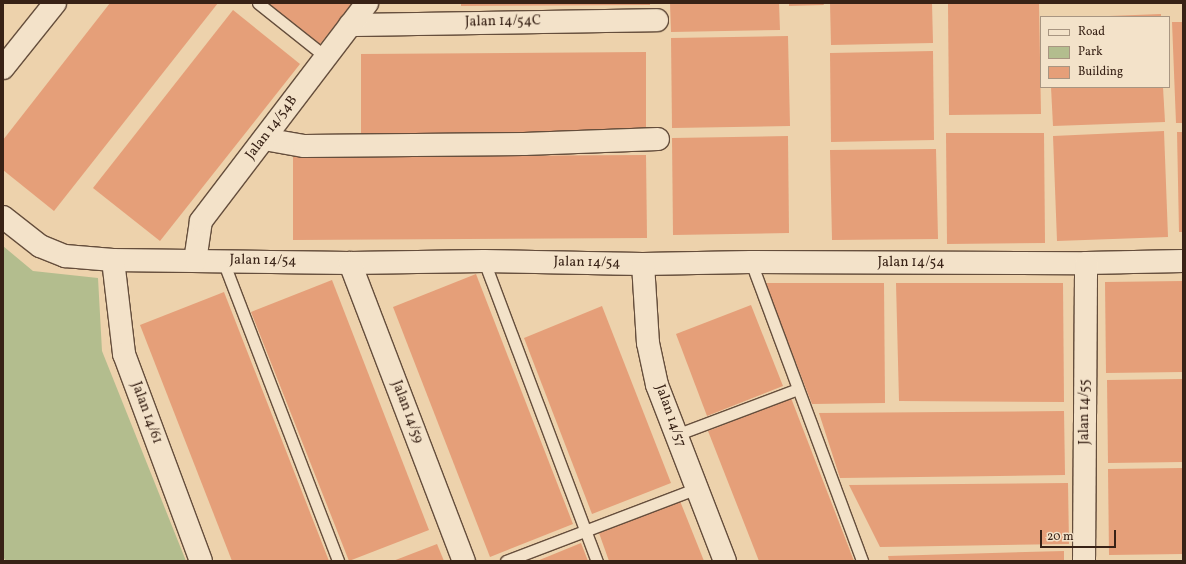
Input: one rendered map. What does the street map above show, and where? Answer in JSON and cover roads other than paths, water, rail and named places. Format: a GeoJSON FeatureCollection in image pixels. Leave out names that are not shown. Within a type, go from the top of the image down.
{"type":"FeatureCollection","features":[{"type":"Feature","properties":{"kind":"street"},"geometry":{"type":"LineString","coordinates":[[3,68],[55,3]]}},
{"type":"Feature","properties":{"kind":"street","name":"Jalan 14/54B"},"geometry":{"type":"LineString","coordinates":[[196,261],[202,221],[367,3]]}},
{"type":"Feature","properties":{"kind":"street","name":"Jalan 14/54C"},"geometry":{"type":"LineString","coordinates":[[350,25],[657,20]]}},
{"type":"Feature","properties":{"kind":"street"},"geometry":{"type":"LineString","coordinates":[[264,139],[304,146],[524,144],[658,139]]}},
{"type":"Feature","properties":{"kind":"street","name":"Jalan 14/54"},"geometry":{"type":"LineString","coordinates":[[3,217],[40,246],[65,256],[113,260],[350,262],[484,261],[643,264],[751,262],[1086,263],[1183,261]]}},
{"type":"Feature","properties":{"kind":"street","name":"Jalan 14/61"},"geometry":{"type":"LineString","coordinates":[[113,260],[124,354],[201,561]]}},
{"type":"Feature","properties":{"kind":"street","name":"Jalan 14/59"},"geometry":{"type":"LineString","coordinates":[[350,262],[464,561]]}},
{"type":"Feature","properties":{"kind":"street","name":"Jalan 14/55"},"geometry":{"type":"LineString","coordinates":[[1084,561],[1086,263]]}},
{"type":"Feature","properties":{"kind":"street","name":"Jalan 14/57"},"geometry":{"type":"LineString","coordinates":[[643,264],[648,343],[657,385],[725,561]]}},
{"type":"Feature","properties":{"kind":"lane"},"geometry":{"type":"LineString","coordinates":[[258,3],[326,57]]}},
{"type":"Feature","properties":{"kind":"lane"},"geometry":{"type":"LineString","coordinates":[[223,261],[338,561]]}},
{"type":"Feature","properties":{"kind":"lane"},"geometry":{"type":"LineString","coordinates":[[484,261],[597,561]]}},
{"type":"Feature","properties":{"kind":"lane"},"geometry":{"type":"LineString","coordinates":[[751,262],[862,561]]}},
{"type":"Feature","properties":{"kind":"lane"},"geometry":{"type":"LineString","coordinates":[[676,435],[798,389]]}},
{"type":"Feature","properties":{"kind":"lane"},"geometry":{"type":"LineString","coordinates":[[506,561],[697,488]]}}]}
